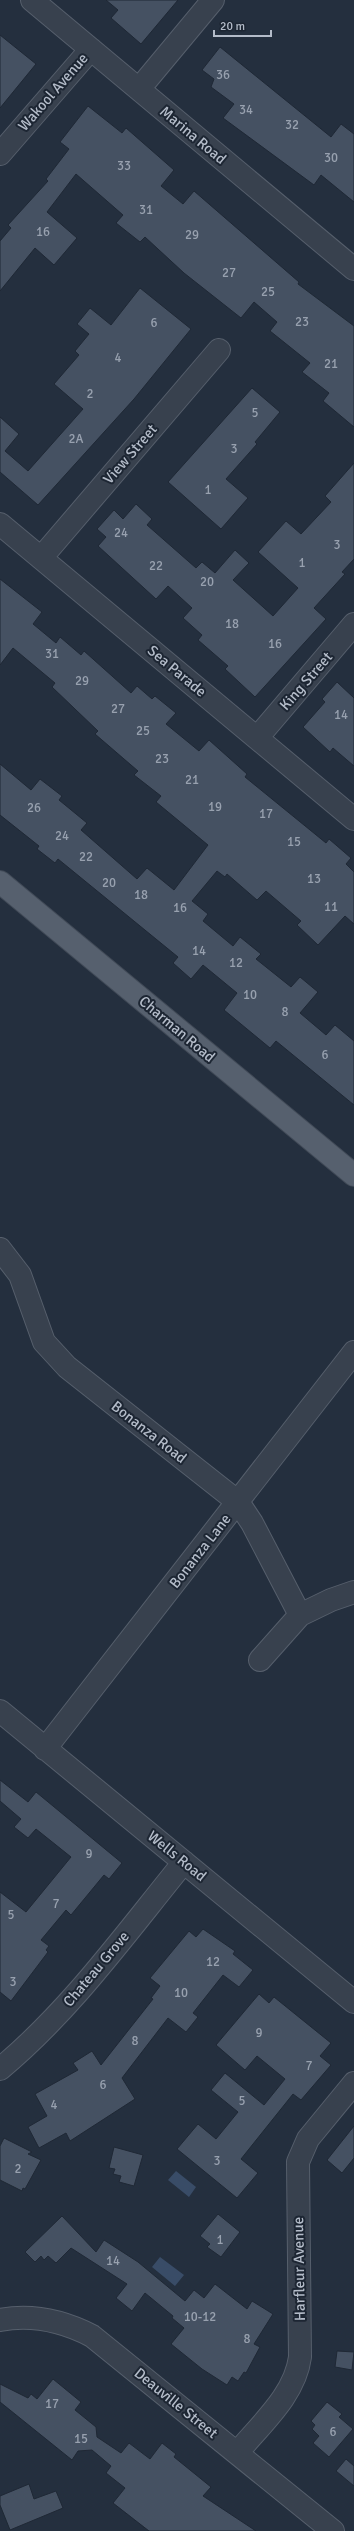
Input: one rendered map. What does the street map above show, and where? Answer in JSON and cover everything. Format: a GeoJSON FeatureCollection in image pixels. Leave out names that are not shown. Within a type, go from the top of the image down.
{"type":"FeatureCollection","features":[{"type":"Feature","properties":{"kind":"main road","name":"Charman Road"},"geometry":{"type":"LineString","coordinates":[[0,882],[354,1175]]}},
{"type":"Feature","properties":{"kind":"street","name":"Marina Road"},"geometry":{"type":"LineString","coordinates":[[32,0],[354,269]]}},
{"type":"Feature","properties":{"kind":"street"},"geometry":{"type":"LineString","coordinates":[[138,89],[213,0]]}},
{"type":"Feature","properties":{"kind":"street","name":"Wakool Avenue"},"geometry":{"type":"LineString","coordinates":[[0,154],[91,49]]}},
{"type":"Feature","properties":{"kind":"street","name":"View Street"},"geometry":{"type":"LineString","coordinates":[[41,558],[219,350]]}},
{"type":"Feature","properties":{"kind":"street","name":"Sea Parade"},"geometry":{"type":"LineString","coordinates":[[0,524],[354,819]]}},
{"type":"Feature","properties":{"kind":"street","name":"King Street"},"geometry":{"type":"LineString","coordinates":[[257,738],[354,624]]}},
{"type":"Feature","properties":{"kind":"street","name":"Bonanza Road"},"geometry":{"type":"LineString","coordinates":[[0,1249],[20,1275],[44,1342],[67,1367],[238,1502],[252,1523],[300,1615]]}},
{"type":"Feature","properties":{"kind":"street","name":"Bonanza Lane"},"geometry":{"type":"LineString","coordinates":[[45,1749],[354,1352]]}},
{"type":"Feature","properties":{"kind":"street"},"geometry":{"type":"LineString","coordinates":[[260,1660],[300,1615],[331,1600],[354,1592]]}},
{"type":"Feature","properties":{"kind":"street","name":"Wells Road"},"geometry":{"type":"LineString","coordinates":[[0,1711],[354,2002]]}},
{"type":"Feature","properties":{"kind":"street","name":"Chateau Grove"},"geometry":{"type":"LineString","coordinates":[[0,2069],[29,2044],[70,2000],[184,1862]]}},
{"type":"Feature","properties":{"kind":"street","name":"Harfleur Avenue"},"geometry":{"type":"LineString","coordinates":[[237,2453],[287,2393],[298,2374],[300,2357],[298,2162],[308,2139],[354,2083]]}},
{"type":"Feature","properties":{"kind":"street","name":"Deauville Street"},"geometry":{"type":"LineString","coordinates":[[0,2320],[24,2318],[51,2321],[92,2336],[333,2531]]}},
{"type":"Feature","properties":{"kind":"water"},"geometry":{"type":"Polygon","coordinates":[[[176,2171],[196,2187],[189,2197],[168,2180],[176,2171]]]}},
{"type":"Feature","properties":{"kind":"water"},"geometry":{"type":"Polygon","coordinates":[[[160,2257],[184,2275],[175,2286],[152,2267],[160,2257]]]}},
{"type":"Feature","properties":{"kind":"building"},"geometry":{"type":"Polygon","coordinates":[[[106,0],[178,0],[141,44],[111,18],[118,10],[106,0]]]}},
{"type":"Feature","properties":{"kind":"building"},"geometry":{"type":"Polygon","coordinates":[[[0,35],[36,64],[0,108],[0,35]]]}},
{"type":"Feature","properties":{"kind":"building"},"geometry":{"type":"Polygon","coordinates":[[[220,47],[331,137],[341,124],[354,134],[354,202],[321,175],[314,185],[223,118],[234,104],[211,87],[214,79],[202,70],[220,47]]]}},
{"type":"Feature","properties":{"kind":"building"},"geometry":{"type":"Polygon","coordinates":[[[88,106],[122,133],[126,128],[174,170],[161,186],[183,204],[194,191],[299,282],[298,284],[354,326],[354,427],[323,401],[329,393],[302,372],[310,363],[270,331],[277,322],[254,302],[241,318],[184,273],[145,237],[140,242],[116,223],[123,215],[76,174],[47,212],[77,238],[54,265],[35,248],[0,291],[0,241],[11,228],[8,225],[48,181],[46,179],[69,149],[60,142],[88,106]]]}},
{"type":"Feature","properties":{"kind":"building"},"geometry":{"type":"Polygon","coordinates":[[[140,288],[191,329],[134,399],[38,505],[0,472],[0,417],[19,434],[5,451],[28,471],[83,409],[54,384],[79,355],[75,351],[89,334],[77,324],[90,308],[111,325],[140,288]]]}},
{"type":"Feature","properties":{"kind":"building"},"geometry":{"type":"Polygon","coordinates":[[[252,388],[280,412],[255,442],[257,444],[226,479],[248,498],[221,529],[168,482],[252,388]]]}},
{"type":"Feature","properties":{"kind":"building"},"geometry":{"type":"Polygon","coordinates":[[[354,463],[354,559],[342,572],[345,574],[314,608],[326,619],[255,697],[225,669],[228,666],[198,640],[202,635],[183,618],[192,608],[168,586],[156,599],[98,546],[106,537],[97,529],[114,510],[123,519],[136,504],[152,519],[147,525],[196,568],[202,562],[215,573],[235,550],[249,563],[233,580],[273,616],[298,588],[258,552],[286,521],[301,534],[331,502],[325,496],[354,463]]]}},
{"type":"Feature","properties":{"kind":"building"},"geometry":{"type":"Polygon","coordinates":[[[0,579],[42,612],[33,624],[56,643],[60,637],[81,655],[84,651],[131,693],[137,686],[152,699],[155,696],[176,713],[166,724],[199,751],[209,740],[247,774],[245,777],[326,843],[329,839],[351,858],[346,864],[354,872],[354,924],[345,916],[318,945],[297,925],[301,921],[266,891],[257,900],[227,874],[225,877],[217,871],[192,901],[208,914],[203,921],[233,946],[240,937],[261,954],[256,959],[291,987],[300,977],[318,992],[300,1013],[326,1035],[335,1025],[354,1041],[354,1105],[276,1041],[270,1048],[224,1010],[237,993],[203,965],[191,979],[173,963],[178,957],[58,859],[55,863],[37,849],[39,846],[0,815],[0,764],[31,790],[40,779],[62,796],[59,800],[87,823],[81,830],[137,879],[147,868],[174,890],[208,845],[156,802],[161,796],[134,775],[138,771],[95,734],[98,731],[52,687],[55,683],[13,648],[0,665],[0,579]]]}},
{"type":"Feature","properties":{"kind":"building"},"geometry":{"type":"Polygon","coordinates":[[[337,682],[354,698],[354,766],[333,748],[330,752],[303,727],[325,702],[322,699],[337,682]]]}},
{"type":"Feature","properties":{"kind":"building"},"geometry":{"type":"Polygon","coordinates":[[[0,1780],[28,1802],[36,1792],[122,1863],[109,1879],[104,1875],[71,1915],[66,1910],[41,1940],[49,1946],[46,1950],[48,1952],[11,2001],[0,1992],[0,1892],[26,1912],[71,1857],[36,1829],[28,1838],[14,1827],[21,1819],[0,1801],[0,1780]]]}},
{"type":"Feature","properties":{"kind":"building"},"geometry":{"type":"Polygon","coordinates":[[[203,1929],[235,1951],[233,1954],[253,1970],[239,1987],[223,1975],[193,2013],[198,2017],[186,2032],[168,2018],[122,2078],[135,2099],[70,2141],[66,2133],[39,2148],[28,2127],[47,2116],[35,2094],[78,2070],[73,2063],[92,2051],[101,2065],[153,1999],[151,1998],[160,1986],[150,1978],[189,1931],[196,1937],[203,1929]]]}},
{"type":"Feature","properties":{"kind":"building"},"geometry":{"type":"Polygon","coordinates":[[[259,1994],[269,2003],[274,1997],[331,2043],[320,2056],[331,2065],[301,2100],[293,2094],[241,2159],[258,2173],[237,2198],[177,2149],[198,2124],[216,2139],[238,2112],[211,2090],[225,2073],[264,2105],[285,2079],[257,2056],[245,2070],[216,2045],[259,1994]]]}},
{"type":"Feature","properties":{"kind":"building"},"geometry":{"type":"Polygon","coordinates":[[[354,2126],[354,2158],[342,2173],[327,2160],[354,2126]]]}},
{"type":"Feature","properties":{"kind":"building"},"geometry":{"type":"Polygon","coordinates":[[[4,2138],[32,2152],[28,2154],[41,2160],[25,2189],[23,2188],[22,2191],[0,2180],[0,2146],[4,2138]]]}},
{"type":"Feature","properties":{"kind":"building"},"geometry":{"type":"Polygon","coordinates":[[[114,2147],[143,2155],[134,2186],[119,2182],[121,2176],[113,2174],[115,2169],[109,2168],[114,2147]]]}},
{"type":"Feature","properties":{"kind":"building"},"geometry":{"type":"Polygon","coordinates":[[[218,2214],[240,2232],[221,2257],[207,2247],[210,2244],[200,2236],[218,2214]]]}},
{"type":"Feature","properties":{"kind":"building"},"geometry":{"type":"Polygon","coordinates":[[[62,2216],[96,2252],[104,2240],[138,2262],[185,2301],[194,2290],[204,2298],[215,2284],[247,2309],[252,2301],[273,2314],[254,2344],[260,2347],[246,2373],[244,2372],[238,2381],[232,2377],[227,2385],[202,2369],[171,2344],[184,2328],[172,2318],[173,2316],[145,2293],[132,2311],[116,2298],[127,2284],[71,2248],[56,2263],[48,2256],[44,2260],[41,2256],[35,2262],[25,2252],[62,2216]]]}},
{"type":"Feature","properties":{"kind":"building"},"geometry":{"type":"Polygon","coordinates":[[[337,2351],[354,2352],[352,2370],[335,2367],[337,2351]]]}},
{"type":"Feature","properties":{"kind":"building"},"geometry":{"type":"Polygon","coordinates":[[[53,2379],[81,2402],[75,2410],[96,2427],[97,2437],[121,2453],[129,2443],[150,2459],[162,2443],[176,2454],[174,2457],[211,2487],[203,2496],[256,2531],[149,2531],[113,2503],[125,2488],[106,2473],[111,2466],[92,2450],[78,2451],[72,2460],[0,2402],[0,2384],[28,2398],[31,2394],[37,2399],[53,2379]]]}},
{"type":"Feature","properties":{"kind":"building"},"geometry":{"type":"Polygon","coordinates":[[[327,2402],[342,2414],[339,2417],[353,2429],[329,2457],[313,2443],[319,2436],[312,2429],[315,2425],[311,2421],[327,2402]]]}},
{"type":"Feature","properties":{"kind":"building"},"geometry":{"type":"Polygon","coordinates":[[[346,2459],[354,2466],[354,2486],[336,2471],[346,2459]]]}},
{"type":"Feature","properties":{"kind":"building"},"geometry":{"type":"Polygon","coordinates":[[[29,2484],[34,2499],[56,2491],[63,2508],[10,2530],[0,2505],[0,2496],[29,2484]]]}}]}
